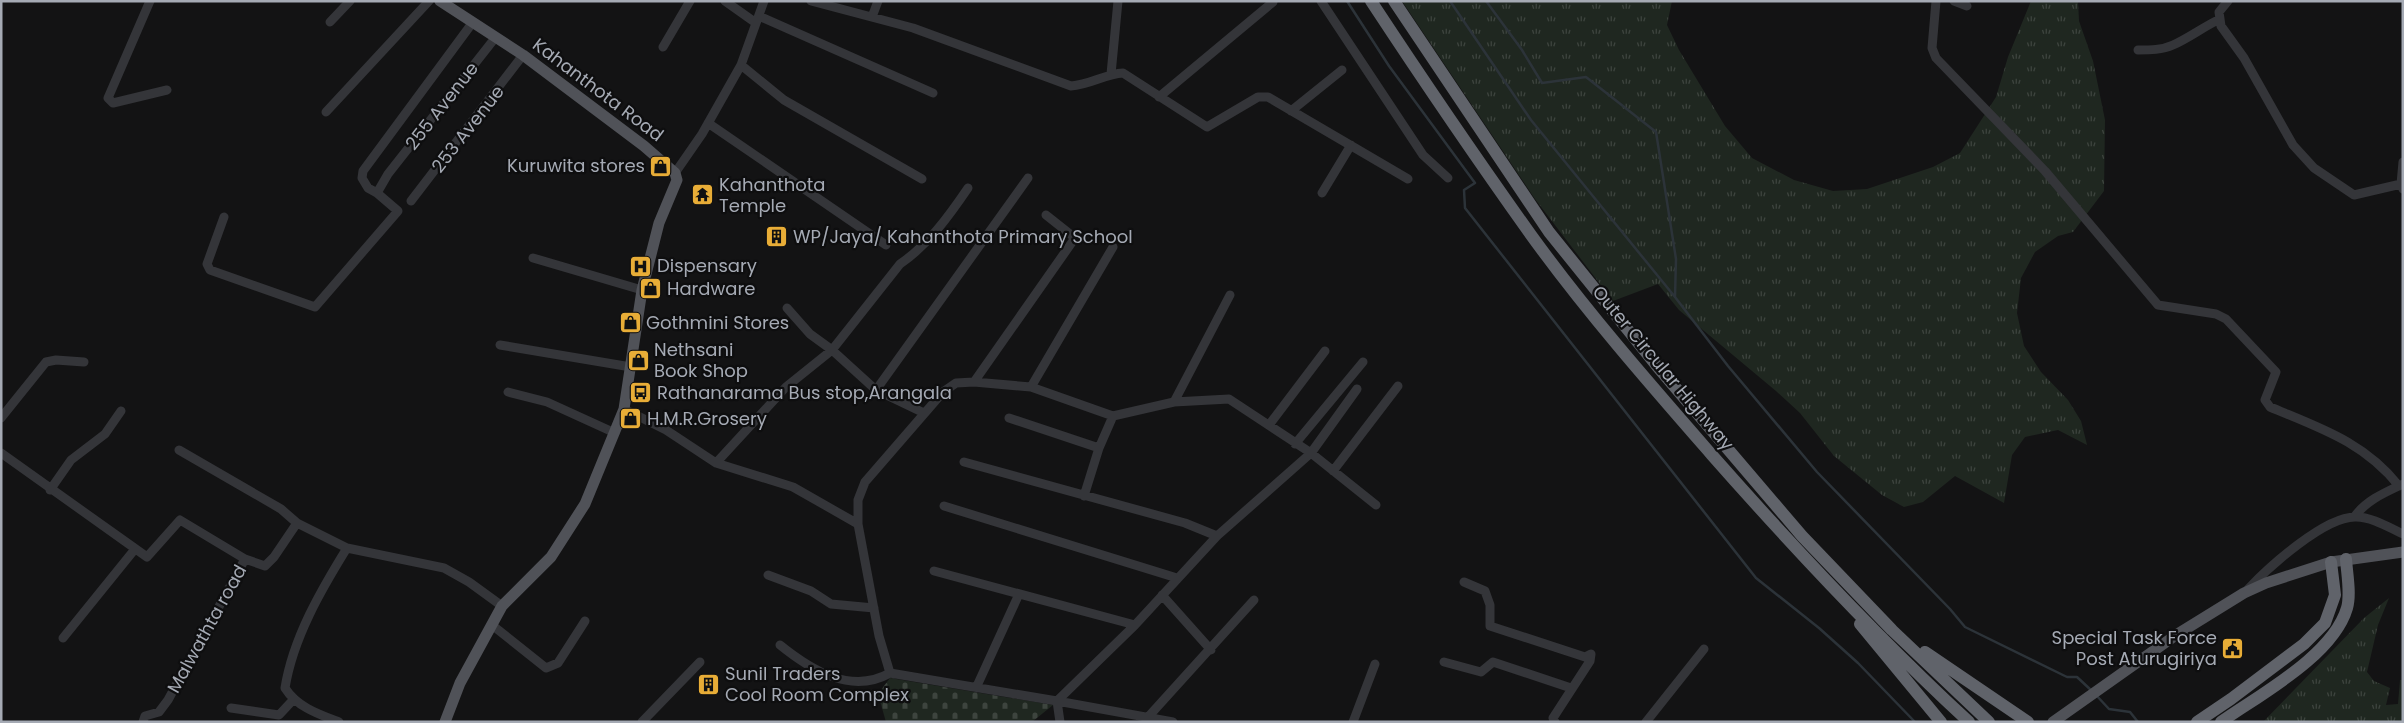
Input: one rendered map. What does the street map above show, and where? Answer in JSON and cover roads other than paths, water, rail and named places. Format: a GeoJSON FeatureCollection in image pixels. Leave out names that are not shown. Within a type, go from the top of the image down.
{"type":"FeatureCollection","features":[{"type":"Feature","properties":{"kind":"highway","name":"Outer Circular Highway"},"geometry":{"type":"LineString","coordinates":[[1371,1],[1532,236],[1647,381],[1764,514],[1817,570],[1930,686],[1970,722]]}},
{"type":"Feature","properties":{"kind":"highway","name":"Outer Circular Highway"},"geometry":{"type":"LineString","coordinates":[[1394,1],[1549,232],[1657,366],[1796,529],[1892,630],[1989,722]]}},
{"type":"Feature","properties":{"kind":"highway"},"geometry":{"type":"LineString","coordinates":[[2221,722],[2263,695],[2305,663],[2335,633],[2347,608],[2346,559]]}},
{"type":"Feature","properties":{"kind":"highway"},"geometry":{"type":"LineString","coordinates":[[2197,722],[2304,644],[2325,623],[2334,596],[2331,562]]}},
{"type":"Feature","properties":{"kind":"highway"},"geometry":{"type":"LineString","coordinates":[[1817,570],[1941,722]]}},
{"type":"Feature","properties":{"kind":"highway"},"geometry":{"type":"LineString","coordinates":[[1892,630],[2028,722]]}},
{"type":"Feature","properties":{"kind":"main road","name":"Kahanthota Road"},"geometry":{"type":"LineString","coordinates":[[440,1],[523,55],[644,146],[675,173]]}},
{"type":"Feature","properties":{"kind":"main road"},"geometry":{"type":"LineString","coordinates":[[445,722],[460,683],[502,606],[551,557],[585,504],[615,433],[624,409],[642,290],[659,223],[677,180],[675,173]]}},
{"type":"Feature","properties":{"kind":"main road"},"geometry":{"type":"LineString","coordinates":[[2053,722],[2176,635],[2244,593],[2266,583],[2331,562],[2403,552]]}},
{"type":"Feature","properties":{"kind":"street"},"geometry":{"type":"LineString","coordinates":[[150,1],[108,98],[113,103],[167,90]]}},
{"type":"Feature","properties":{"kind":"street"},"geometry":{"type":"LineString","coordinates":[[330,22],[350,1]]}},
{"type":"Feature","properties":{"kind":"street"},"geometry":{"type":"LineString","coordinates":[[326,112],[429,1]]}},
{"type":"Feature","properties":{"kind":"street"},"geometry":{"type":"LineString","coordinates":[[663,47],[690,1]]}},
{"type":"Feature","properties":{"kind":"street"},"geometry":{"type":"LineString","coordinates":[[725,1],[757,20],[933,93]]}},
{"type":"Feature","properties":{"kind":"street"},"geometry":{"type":"LineString","coordinates":[[675,173],[708,123],[741,65],[764,1]]}},
{"type":"Feature","properties":{"kind":"street"},"geometry":{"type":"LineString","coordinates":[[811,1],[913,28],[1071,86],[1083,86],[1111,74],[1123,73],[1207,127],[1258,97],[1268,97],[1408,179]]}},
{"type":"Feature","properties":{"kind":"street"},"geometry":{"type":"LineString","coordinates":[[872,17],[878,1]]}},
{"type":"Feature","properties":{"kind":"street"},"geometry":{"type":"LineString","coordinates":[[1111,74],[1118,1]]}},
{"type":"Feature","properties":{"kind":"street"},"geometry":{"type":"LineString","coordinates":[[1322,1],[1423,155],[1448,178]]}},
{"type":"Feature","properties":{"kind":"street"},"geometry":{"type":"LineString","coordinates":[[1936,1],[1932,48],[1936,58],[2045,171],[2158,305],[2216,314],[2226,319],[2276,372],[2265,400],[2270,407],[2348,441],[2384,468],[2401,485],[2382,493],[2361,508],[2355,516]]}},
{"type":"Feature","properties":{"kind":"street"},"geometry":{"type":"LineString","coordinates":[[1954,1],[1967,6]]}},
{"type":"Feature","properties":{"kind":"street"},"geometry":{"type":"LineString","coordinates":[[2138,50],[2160,49],[2174,45],[2219,16],[2228,1]]}},
{"type":"Feature","properties":{"kind":"street"},"geometry":{"type":"LineString","coordinates":[[1159,97],[1273,2]]}},
{"type":"Feature","properties":{"kind":"street"},"geometry":{"type":"LineString","coordinates":[[2219,16],[2221,26],[2244,58],[2293,145],[2314,168],[2354,195],[2402,187],[2403,162]]}},
{"type":"Feature","properties":{"kind":"street"},"geometry":{"type":"LineString","coordinates":[[224,217],[207,264],[210,270],[315,307],[398,211],[377,193],[368,188],[362,178],[363,171],[473,22]]}},
{"type":"Feature","properties":{"kind":"street","name":"255 Avenue"},"geometry":{"type":"LineString","coordinates":[[377,193],[388,174],[495,38]]}},
{"type":"Feature","properties":{"kind":"street","name":"253 Avenue"},"geometry":{"type":"LineString","coordinates":[[411,201],[523,55]]}},
{"type":"Feature","properties":{"kind":"street"},"geometry":{"type":"LineString","coordinates":[[741,65],[784,100],[922,180]]}},
{"type":"Feature","properties":{"kind":"street"},"geometry":{"type":"LineString","coordinates":[[1292,111],[1342,70]]}},
{"type":"Feature","properties":{"kind":"street"},"geometry":{"type":"LineString","coordinates":[[708,123],[886,245]]}},
{"type":"Feature","properties":{"kind":"street"},"geometry":{"type":"LineString","coordinates":[[1322,193],[1351,146]]}},
{"type":"Feature","properties":{"kind":"street"},"geometry":{"type":"LineString","coordinates":[[876,390],[1028,178]]}},
{"type":"Feature","properties":{"kind":"street"},"geometry":{"type":"LineString","coordinates":[[716,463],[786,387],[832,350],[900,264],[913,255],[949,216],[968,188]]}},
{"type":"Feature","properties":{"kind":"street"},"geometry":{"type":"LineString","coordinates":[[974,382],[1075,238],[1046,215]]}},
{"type":"Feature","properties":{"kind":"street"},"geometry":{"type":"LineString","coordinates":[[1031,387],[1113,247]]}},
{"type":"Feature","properties":{"kind":"street"},"geometry":{"type":"LineString","coordinates":[[533,258],[642,290]]}},
{"type":"Feature","properties":{"kind":"street"},"geometry":{"type":"LineString","coordinates":[[1174,402],[1230,295]]}},
{"type":"Feature","properties":{"kind":"street"},"geometry":{"type":"LineString","coordinates":[[787,308],[810,334],[832,350],[876,390],[924,413]]}},
{"type":"Feature","properties":{"kind":"street"},"geometry":{"type":"LineString","coordinates":[[500,345],[631,367]]}},
{"type":"Feature","properties":{"kind":"street"},"geometry":{"type":"LineString","coordinates":[[1269,425],[1325,351]]}},
{"type":"Feature","properties":{"kind":"street"},"geometry":{"type":"LineString","coordinates":[[1,418],[46,362],[56,360],[84,362]]}},
{"type":"Feature","properties":{"kind":"street"},"geometry":{"type":"LineString","coordinates":[[1295,444],[1363,362]]}},
{"type":"Feature","properties":{"kind":"street"},"geometry":{"type":"LineString","coordinates":[[890,673],[879,636],[858,524],[858,500],[865,482],[943,392],[956,383],[974,382],[1031,387],[1113,416],[1174,402],[1229,399],[1311,453],[1376,505]]}},
{"type":"Feature","properties":{"kind":"street"},"geometry":{"type":"LineString","coordinates":[[1333,471],[1398,386]]}},
{"type":"Feature","properties":{"kind":"street"},"geometry":{"type":"LineString","coordinates":[[1058,701],[1135,625],[1217,536],[1311,453],[1357,389]]}},
{"type":"Feature","properties":{"kind":"street"},"geometry":{"type":"LineString","coordinates":[[508,392],[547,402],[615,433]]}},
{"type":"Feature","properties":{"kind":"street"},"geometry":{"type":"LineString","coordinates":[[624,409],[666,430],[716,463],[793,487],[858,524]]}},
{"type":"Feature","properties":{"kind":"street"},"geometry":{"type":"LineString","coordinates":[[50,490],[71,460],[105,434],[121,410]]}},
{"type":"Feature","properties":{"kind":"street"},"geometry":{"type":"LineString","coordinates":[[1084,496],[1099,448],[1113,416]]}},
{"type":"Feature","properties":{"kind":"street"},"geometry":{"type":"LineString","coordinates":[[1009,418],[1099,448]]}},
{"type":"Feature","properties":{"kind":"street"},"geometry":{"type":"LineString","coordinates":[[179,450],[281,509],[296,522],[347,548],[444,568],[469,582],[502,606]]}},
{"type":"Feature","properties":{"kind":"street"},"geometry":{"type":"LineString","coordinates":[[1,453],[50,490],[146,557],[180,520],[245,559]]}},
{"type":"Feature","properties":{"kind":"street"},"geometry":{"type":"LineString","coordinates":[[964,462],[1185,523],[1217,536]]}},
{"type":"Feature","properties":{"kind":"street"},"geometry":{"type":"LineString","coordinates":[[944,506],[1177,578]]}},
{"type":"Feature","properties":{"kind":"street"},"geometry":{"type":"LineString","coordinates":[[2244,593],[2282,556],[2328,525],[2355,516],[2373,520],[2403,534]]}},
{"type":"Feature","properties":{"kind":"street","name":"Malwathta road"},"geometry":{"type":"LineString","coordinates":[[143,722],[145,716],[159,712],[168,700],[245,559],[266,566],[274,558],[296,522]]}},
{"type":"Feature","properties":{"kind":"street"},"geometry":{"type":"LineString","coordinates":[[339,722],[322,716],[293,700],[285,688],[288,672],[318,595],[347,548]]}},
{"type":"Feature","properties":{"kind":"street"},"geometry":{"type":"LineString","coordinates":[[63,638],[135,549]]}},
{"type":"Feature","properties":{"kind":"street"},"geometry":{"type":"LineString","coordinates":[[934,571],[1135,625]]}},
{"type":"Feature","properties":{"kind":"street"},"geometry":{"type":"LineString","coordinates":[[768,576],[811,592],[831,604],[874,608]]}},
{"type":"Feature","properties":{"kind":"street"},"geometry":{"type":"LineString","coordinates":[[1464,582],[1485,591],[1490,605],[1490,626],[1585,657],[1591,654],[1590,661],[1553,718],[1555,722]]}},
{"type":"Feature","properties":{"kind":"street"},"geometry":{"type":"LineString","coordinates":[[976,688],[1020,594]]}},
{"type":"Feature","properties":{"kind":"street"},"geometry":{"type":"LineString","coordinates":[[1162,595],[1211,650]]}},
{"type":"Feature","properties":{"kind":"street"},"geometry":{"type":"LineString","coordinates":[[1149,716],[1211,650],[1254,600]]}},
{"type":"Feature","properties":{"kind":"street"},"geometry":{"type":"LineString","coordinates":[[492,625],[546,668],[558,663],[585,621]]}},
{"type":"Feature","properties":{"kind":"street"},"geometry":{"type":"LineString","coordinates":[[780,646],[803,663],[829,676],[860,682],[879,679],[890,673],[1058,701],[1137,719],[1149,716],[1173,722]]}},
{"type":"Feature","properties":{"kind":"street"},"geometry":{"type":"LineString","coordinates":[[1646,722],[1704,649]]}},
{"type":"Feature","properties":{"kind":"street"},"geometry":{"type":"LineString","coordinates":[[642,722],[700,662]]}},
{"type":"Feature","properties":{"kind":"street"},"geometry":{"type":"LineString","coordinates":[[1444,662],[1481,672],[1493,662],[1572,688]]}},
{"type":"Feature","properties":{"kind":"street"},"geometry":{"type":"LineString","coordinates":[[1353,722],[1375,664]]}},
{"type":"Feature","properties":{"kind":"street"},"geometry":{"type":"LineString","coordinates":[[231,708],[279,715],[293,700]]}},
{"type":"Feature","properties":{"kind":"street"},"geometry":{"type":"LineString","coordinates":[[1058,701],[1060,722]]}},
{"type":"Feature","properties":{"kind":"waterway"},"geometry":{"type":"LineString","coordinates":[[1347,1],[1389,66],[1475,183],[1464,190],[1465,208],[1756,578],[1819,628],[1858,663],[1915,722]]}},
{"type":"Feature","properties":{"kind":"waterway"},"geometry":{"type":"LineString","coordinates":[[1450,1],[1531,120],[1675,297],[1728,366],[1817,472],[1950,609],[1965,627],[2067,677],[2077,677],[2092,691]]}},
{"type":"Feature","properties":{"kind":"waterway"},"geometry":{"type":"LineString","coordinates":[[1486,1],[1522,50],[1542,83],[1586,77],[1656,132],[1676,259],[1675,297]]}},
{"type":"Feature","properties":{"kind":"waterway"},"geometry":{"type":"LineString","coordinates":[[2096,695],[2109,709],[2130,712],[2138,722]]}},
{"type":"Feature","properties":{"kind":"place","name":"Kuruwita stores"},"geometry":{"type":"Point","coordinates":[661,166]}},
{"type":"Feature","properties":{"kind":"place","name":"Kahanthota Temple"},"geometry":{"type":"Point","coordinates":[703,195]}},
{"type":"Feature","properties":{"kind":"place","name":"WP/Jaya/ Kahanthota Primary School"},"geometry":{"type":"Point","coordinates":[777,237]}},
{"type":"Feature","properties":{"kind":"place","name":"Dispensary"},"geometry":{"type":"Point","coordinates":[641,266]}},
{"type":"Feature","properties":{"kind":"place","name":"Hardware"},"geometry":{"type":"Point","coordinates":[651,289]}},
{"type":"Feature","properties":{"kind":"place","name":"Gothmini Stores"},"geometry":{"type":"Point","coordinates":[630,323]}},
{"type":"Feature","properties":{"kind":"place","name":"Nethsani Book Shop"},"geometry":{"type":"Point","coordinates":[638,360]}},
{"type":"Feature","properties":{"kind":"place","name":"Rathanarama Bus stop,Arangala"},"geometry":{"type":"Point","coordinates":[641,393]}},
{"type":"Feature","properties":{"kind":"place","name":"H.M.R.Grosery"},"geometry":{"type":"Point","coordinates":[631,419]}},
{"type":"Feature","properties":{"kind":"place","name":"Special Task Force Post Aturugiriya"},"geometry":{"type":"Point","coordinates":[2233,648]}},
{"type":"Feature","properties":{"kind":"place","name":"Sunil Traders Cool Room Complex"},"geometry":{"type":"Point","coordinates":[709,684]}}]}
